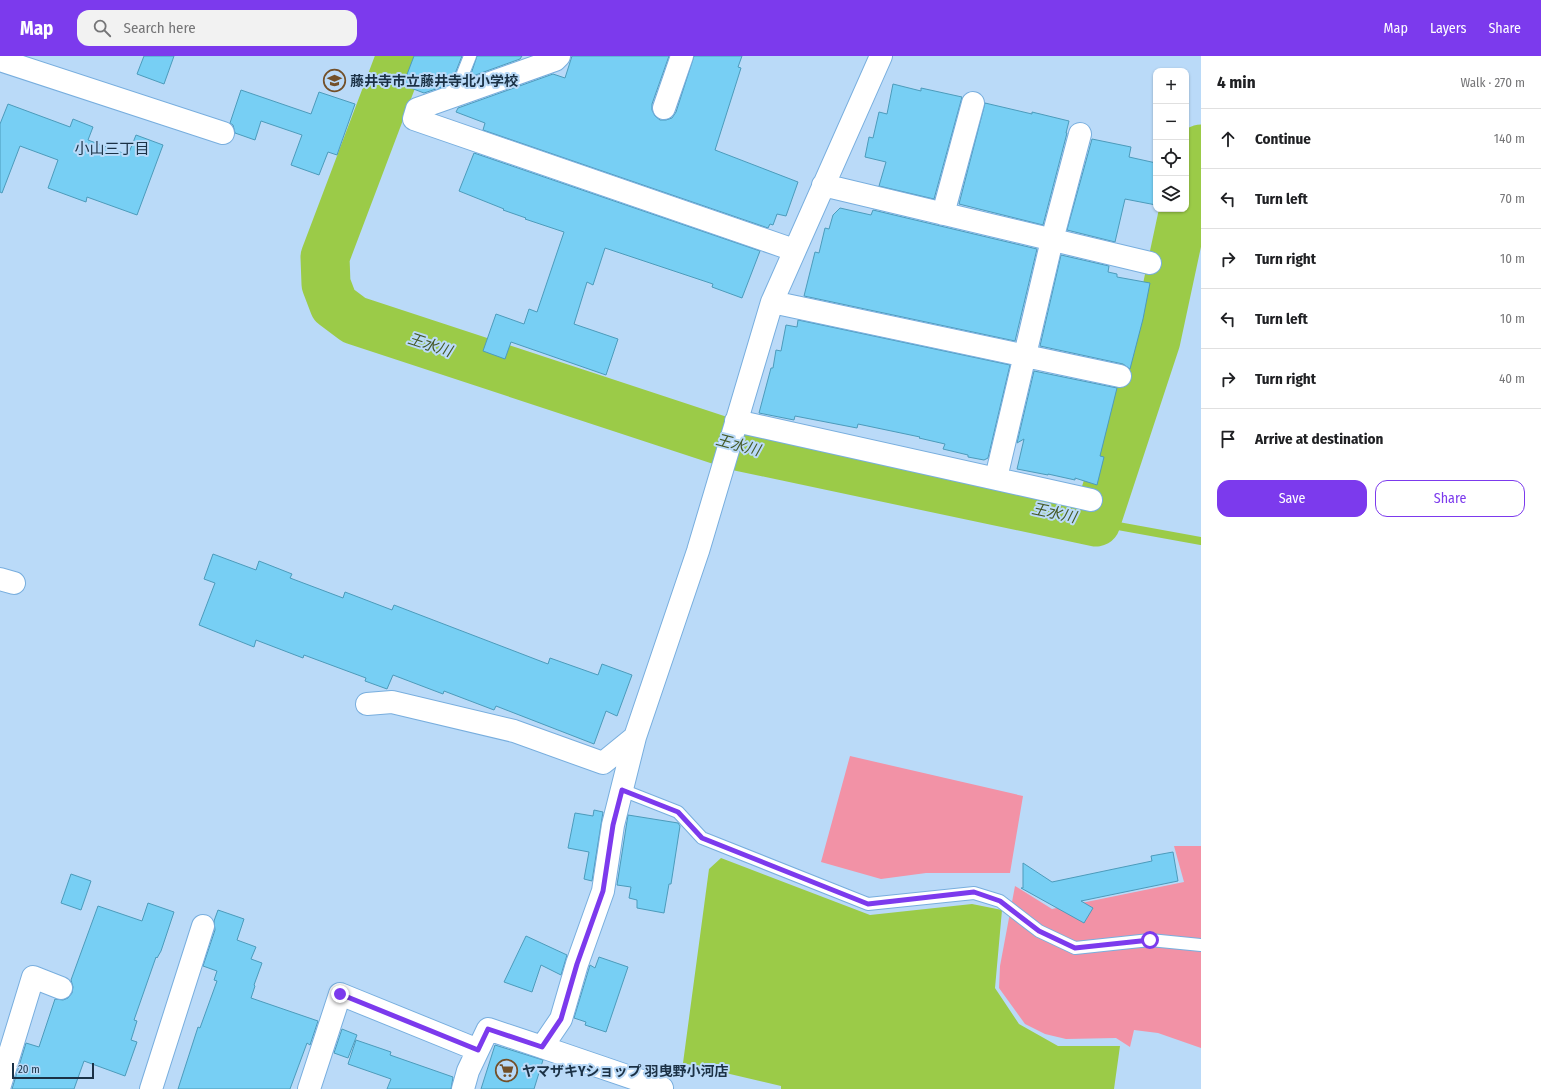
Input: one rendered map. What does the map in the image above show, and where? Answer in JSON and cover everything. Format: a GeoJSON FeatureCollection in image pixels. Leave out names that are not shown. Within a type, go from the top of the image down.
{"type":"FeatureCollection","features":[{"type":"Feature","properties":{"kind":"street"},"geometry":{"type":"LineString","coordinates":[[559,56],[555,60],[417,108],[414,119],[794,250]]}},
{"type":"Feature","properties":{"kind":"street"},"geometry":{"type":"LineString","coordinates":[[664,108],[682,56]]}},
{"type":"Feature","properties":{"kind":"street"},"geometry":{"type":"LineString","coordinates":[[542,1047],[561,1019],[577,964],[603,891],[613,825],[636,737],[698,551],[772,302],[881,56]]}},
{"type":"Feature","properties":{"kind":"street"},"geometry":{"type":"LineString","coordinates":[[0,60],[223,133]]}},
{"type":"Feature","properties":{"kind":"street"},"geometry":{"type":"LineString","coordinates":[[943,214],[973,103]]}},
{"type":"Feature","properties":{"kind":"street"},"geometry":{"type":"LineString","coordinates":[[996,478],[1026,356],[1052,240],[1080,134]]}},
{"type":"Feature","properties":{"kind":"street"},"geometry":{"type":"LineString","coordinates":[[824,185],[1150,263]]}},
{"type":"Feature","properties":{"kind":"street"},"geometry":{"type":"LineString","coordinates":[[772,302],[1120,376]]}},
{"type":"Feature","properties":{"kind":"street"},"geometry":{"type":"LineString","coordinates":[[736,421],[1091,500]]}},
{"type":"Feature","properties":{"kind":"street"},"geometry":{"type":"LineString","coordinates":[[367,704],[392,702],[514,731],[603,763],[636,737]]}},
{"type":"Feature","properties":{"kind":"street"},"geometry":{"type":"LineString","coordinates":[[151,1089],[203,926]]}},
{"type":"Feature","properties":{"kind":"street"},"geometry":{"type":"LineString","coordinates":[[0,1085],[33,977],[62,988]]}},
{"type":"Feature","properties":{"kind":"street"},"geometry":{"type":"LineString","coordinates":[[309,1089],[340,994],[478,1050]]}},
{"type":"Feature","properties":{"kind":"street"},"geometry":{"type":"LineString","coordinates":[[463,1089],[468,1071],[488,1029],[542,1047],[613,1081],[662,1088]]}},
{"type":"Feature","properties":{"kind":"lane"},"geometry":{"type":"LineString","coordinates":[[454,96],[470,56]]}},
{"type":"Feature","properties":{"kind":"lane"},"geometry":{"type":"LineString","coordinates":[[622,790],[678,812],[702,838],[868,904],[974,892],[1000,901],[1039,931],[1075,948],[1150,940],[1201,945]]}},
{"type":"Feature","properties":{"kind":"shaded area"},"geometry":{"type":"Polygon","coordinates":[[[850,756],[1023,796],[1010,873],[926,873],[881,879],[821,862],[850,756]]]}},
{"type":"Feature","properties":{"kind":"shaded area"},"geometry":{"type":"Polygon","coordinates":[[[1174,846],[1201,846],[1201,1048],[1158,1033],[1134,1030],[1130,1047],[1116,1038],[1066,1039],[1045,1034],[1025,1024],[999,988],[1000,966],[1015,886],[1052,909],[1184,882],[1174,846]]]}},
{"type":"Feature","properties":{"kind":"shaded area"},"geometry":{"type":"Polygon","coordinates":[[[721,858],[870,915],[972,904],[1002,910],[995,988],[1019,1024],[1058,1046],[1120,1046],[1114,1089],[781,1089],[781,1086],[683,1063],[709,869],[721,858]]]}},
{"type":"Feature","properties":{"kind":"building"},"geometry":{"type":"Polygon","coordinates":[[[144,56],[174,56],[164,84],[137,74],[144,56]]]}},
{"type":"Feature","properties":{"kind":"building"},"geometry":{"type":"Polygon","coordinates":[[[414,56],[462,56],[451,84],[424,93],[403,85],[414,56]]]}},
{"type":"Feature","properties":{"kind":"building"},"geometry":{"type":"Polygon","coordinates":[[[477,56],[522,56],[520,59],[470,77],[477,56]]]}},
{"type":"Feature","properties":{"kind":"building"},"geometry":{"type":"Polygon","coordinates":[[[572,56],[669,56],[652,104],[652,110],[655,116],[660,120],[666,120],[672,118],[676,112],[694,56],[742,56],[738,67],[741,68],[715,150],[798,182],[786,216],[777,214],[773,225],[770,224],[768,228],[483,130],[485,123],[456,112],[458,108],[553,74],[565,78],[572,56]]]}},
{"type":"Feature","properties":{"kind":"building"},"geometry":{"type":"Polygon","coordinates":[[[893,84],[921,91],[921,88],[962,97],[934,199],[879,186],[886,162],[865,157],[869,137],[873,138],[879,112],[887,114],[893,84]]]}},
{"type":"Feature","properties":{"kind":"building"},"geometry":{"type":"Polygon","coordinates":[[[241,90],[311,114],[319,92],[355,104],[337,155],[328,152],[319,175],[291,165],[302,135],[261,121],[255,140],[235,133],[233,125],[230,123],[241,90]]]}},
{"type":"Feature","properties":{"kind":"building"},"geometry":{"type":"Polygon","coordinates":[[[985,103],[1069,121],[1043,225],[959,204],[985,103]]]}},
{"type":"Feature","properties":{"kind":"building"},"geometry":{"type":"Polygon","coordinates":[[[8,104],[70,127],[73,119],[93,127],[88,140],[128,155],[136,135],[163,145],[137,215],[87,197],[86,202],[48,188],[58,160],[20,146],[2,193],[0,192],[0,124],[8,104]]]}},
{"type":"Feature","properties":{"kind":"building"},"geometry":{"type":"Polygon","coordinates":[[[1092,139],[1131,147],[1129,157],[1153,162],[1153,204],[1125,199],[1115,242],[1067,230],[1092,139]]]}},
{"type":"Feature","properties":{"kind":"building"},"geometry":{"type":"Polygon","coordinates":[[[474,153],[760,251],[742,298],[712,287],[713,284],[605,248],[593,285],[587,282],[574,324],[618,339],[606,375],[511,342],[505,359],[483,351],[496,314],[524,324],[529,309],[537,312],[564,232],[525,219],[526,218],[459,191],[474,153]]]}},
{"type":"Feature","properties":{"kind":"building"},"geometry":{"type":"Polygon","coordinates":[[[840,208],[871,215],[873,210],[1037,249],[1015,341],[804,296],[815,252],[819,253],[825,228],[829,229],[833,215],[840,208]]]}},
{"type":"Feature","properties":{"kind":"building"},"geometry":{"type":"Polygon","coordinates":[[[1061,255],[1109,266],[1108,272],[1117,274],[1117,277],[1150,283],[1143,319],[1130,369],[1123,364],[1040,346],[1061,255]]]}},
{"type":"Feature","properties":{"kind":"building"},"geometry":{"type":"Polygon","coordinates":[[[798,320],[1010,365],[988,458],[984,460],[968,457],[968,455],[943,449],[945,444],[919,438],[920,437],[858,424],[857,428],[795,416],[794,420],[759,413],[771,368],[773,368],[776,350],[781,351],[786,325],[797,327],[798,320]]]}},
{"type":"Feature","properties":{"kind":"building"},"geometry":{"type":"Polygon","coordinates":[[[1034,371],[1117,388],[1100,456],[1104,457],[1097,485],[1075,478],[1075,480],[1017,469],[1024,439],[1017,443],[1034,371]]]}},
{"type":"Feature","properties":{"kind":"building"},"geometry":{"type":"Polygon","coordinates":[[[213,554],[256,570],[259,561],[292,574],[290,578],[343,598],[345,592],[392,610],[394,605],[548,664],[550,658],[598,675],[602,664],[632,675],[617,716],[606,711],[594,744],[496,706],[494,710],[444,691],[443,694],[393,675],[387,689],[365,681],[366,678],[304,655],[303,658],[256,640],[254,647],[199,625],[215,583],[204,579],[213,554]]]}},
{"type":"Feature","properties":{"kind":"building"},"geometry":{"type":"Polygon","coordinates":[[[594,810],[603,812],[592,881],[584,879],[589,852],[568,848],[575,813],[593,816],[594,810]]]}},
{"type":"Feature","properties":{"kind":"building"},"geometry":{"type":"Polygon","coordinates":[[[628,815],[678,823],[680,826],[671,884],[669,884],[664,913],[637,908],[637,900],[629,898],[631,887],[617,885],[628,815]]]}},
{"type":"Feature","properties":{"kind":"building"},"geometry":{"type":"Polygon","coordinates":[[[1173,852],[1178,881],[1081,901],[1093,908],[1084,923],[1021,888],[1023,888],[1023,863],[1052,882],[1152,861],[1151,856],[1173,852]]]}},
{"type":"Feature","properties":{"kind":"building"},"geometry":{"type":"Polygon","coordinates":[[[71,874],[91,881],[81,910],[61,903],[71,874]]]}},
{"type":"Feature","properties":{"kind":"building"},"geometry":{"type":"Polygon","coordinates":[[[148,903],[174,912],[161,951],[157,958],[156,957],[134,1020],[137,1021],[131,1040],[137,1042],[125,1076],[84,1061],[74,1089],[12,1089],[26,1043],[39,1047],[55,999],[63,1000],[68,998],[72,993],[73,987],[71,980],[98,906],[142,921],[148,903]]]}},
{"type":"Feature","properties":{"kind":"building"},"geometry":{"type":"Polygon","coordinates":[[[218,910],[244,919],[237,940],[256,947],[251,959],[262,963],[251,998],[318,1021],[310,1045],[307,1043],[290,1089],[178,1089],[198,1027],[200,1028],[217,981],[214,980],[217,971],[203,966],[215,930],[214,921],[218,910]]]}},
{"type":"Feature","properties":{"kind":"building"},"geometry":{"type":"Polygon","coordinates":[[[526,936],[567,955],[561,975],[541,965],[532,992],[504,982],[526,936]]]}},
{"type":"Feature","properties":{"kind":"building"},"geometry":{"type":"Polygon","coordinates":[[[599,957],[628,967],[606,1032],[585,1025],[586,1022],[574,1018],[590,965],[595,968],[599,957]]]}},
{"type":"Feature","properties":{"kind":"building"},"geometry":{"type":"Polygon","coordinates":[[[342,1029],[357,1035],[348,1058],[334,1053],[342,1029]]]}},
{"type":"Feature","properties":{"kind":"building"},"geometry":{"type":"Polygon","coordinates":[[[356,1040],[391,1052],[390,1055],[453,1077],[451,1089],[387,1089],[391,1079],[348,1064],[356,1040]]]}},
{"type":"Feature","properties":{"kind":"building"},"geometry":{"type":"Polygon","coordinates":[[[495,1045],[543,1060],[534,1089],[481,1089],[495,1045]]]}},
{"type":"Feature","properties":{"kind":"waterway","name":"王水川"},"geometry":{"type":"LineString","coordinates":[[401,56],[325,257],[326,284],[334,305],[354,320],[737,446],[1096,522],[1156,340],[1183,212]]}},
{"type":"Feature","properties":{"kind":"waterway","name":"王水川"},"geometry":{"type":"LineString","coordinates":[[1189,186],[1194,162],[1201,149]]}},
{"type":"Feature","properties":{"kind":"waterway"},"geometry":{"type":"LineString","coordinates":[[1096,522],[1201,541]]}},
{"type":"Feature","properties":{"kind":"place","name":"藤井寺市立藤井寺北小学校"},"geometry":{"type":"Point","coordinates":[334,81]}},
{"type":"Feature","properties":{"kind":"place","name":"ヤマザキYショップ 羽曳野小河店"},"geometry":{"type":"Point","coordinates":[506,1071]}},
{"type":"Feature","properties":{"kind":"district","name":"小山三丁目"},"geometry":{"type":"Point","coordinates":[112,149]}},
{"type":"Feature","properties":{"kind":"route"},"geometry":{"type":"LineString","coordinates":[[340,994],[478,1050],[488,1029],[542,1047],[561,1019],[577,964],[603,891],[613,825],[622,790],[678,812],[702,838],[868,904],[974,892],[1000,901],[1039,931],[1075,948],[1150,940]]}}]}
